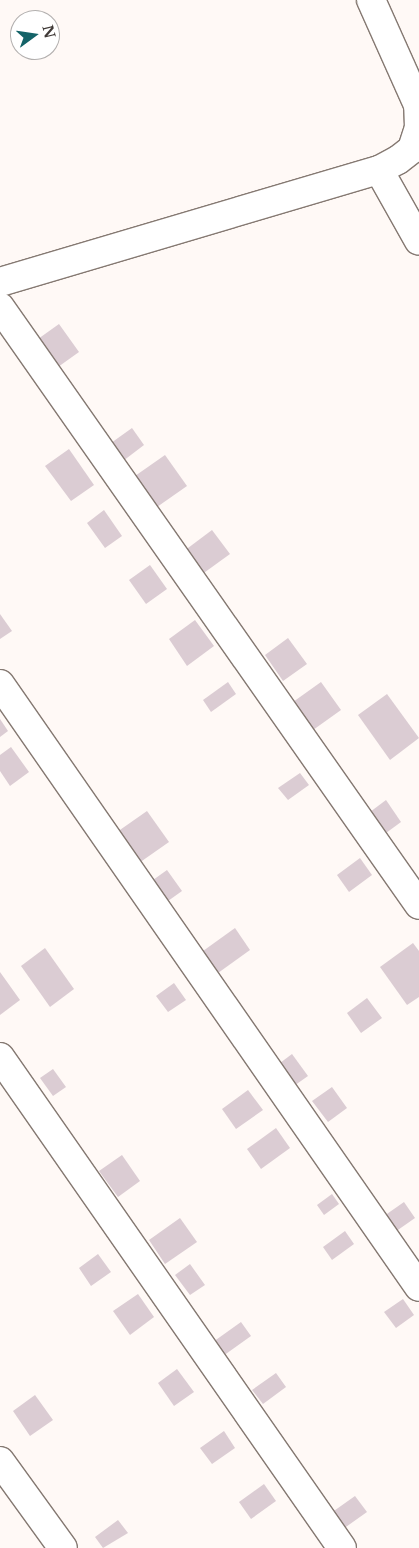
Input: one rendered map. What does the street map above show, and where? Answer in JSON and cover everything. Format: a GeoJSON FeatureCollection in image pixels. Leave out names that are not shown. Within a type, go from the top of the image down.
{"type":"FeatureCollection","features":[{"type":"Feature","properties":{"kind":"street"},"geometry":{"type":"LineString","coordinates":[[0,282],[379,170],[412,149],[419,128],[418,105],[371,0]]}},
{"type":"Feature","properties":{"kind":"street"},"geometry":{"type":"LineString","coordinates":[[379,170],[419,241]]}},
{"type":"Feature","properties":{"kind":"street"},"geometry":{"type":"LineString","coordinates":[[0,307],[419,905]]}},
{"type":"Feature","properties":{"kind":"street"},"geometry":{"type":"LineString","coordinates":[[0,684],[419,1287]]}},
{"type":"Feature","properties":{"kind":"street"},"geometry":{"type":"LineString","coordinates":[[0,1057],[342,1548]]}},
{"type":"Feature","properties":{"kind":"street"},"geometry":{"type":"LineString","coordinates":[[0,1461],[63,1548]]}},
{"type":"Feature","properties":{"kind":"building"},"geometry":{"type":"Polygon","coordinates":[[[59,324],[79,352],[58,367],[38,339],[59,324]]]}},
{"type":"Feature","properties":{"kind":"building"},"geometry":{"type":"Polygon","coordinates":[[[132,428],[144,445],[123,461],[111,443],[132,428]]]}},
{"type":"Feature","properties":{"kind":"building"},"geometry":{"type":"Polygon","coordinates":[[[69,449],[94,485],[71,501],[45,466],[69,449]]]}},
{"type":"Feature","properties":{"kind":"building"},"geometry":{"type":"Polygon","coordinates":[[[165,455],[187,486],[157,507],[135,476],[165,455]]]}},
{"type":"Feature","properties":{"kind":"building"},"geometry":{"type":"Polygon","coordinates":[[[104,510],[122,536],[105,548],[87,523],[104,510]]]}},
{"type":"Feature","properties":{"kind":"building"},"geometry":{"type":"Polygon","coordinates":[[[212,530],[230,554],[201,575],[184,551],[212,530]]]}},
{"type":"Feature","properties":{"kind":"building"},"geometry":{"type":"Polygon","coordinates":[[[150,565],[167,589],[146,604],[129,580],[150,565]]]}},
{"type":"Feature","properties":{"kind":"building"},"geometry":{"type":"Polygon","coordinates":[[[0,614],[12,631],[0,639],[0,614]]]}},
{"type":"Feature","properties":{"kind":"building"},"geometry":{"type":"Polygon","coordinates":[[[195,620],[214,646],[187,666],[169,639],[195,620]]]}},
{"type":"Feature","properties":{"kind":"building"},"geometry":{"type":"Polygon","coordinates":[[[288,638],[307,664],[283,681],[265,655],[288,638]]]}},
{"type":"Feature","properties":{"kind":"building"},"geometry":{"type":"Polygon","coordinates":[[[228,682],[236,694],[211,712],[203,700],[228,682]]]}},
{"type":"Feature","properties":{"kind":"building"},"geometry":{"type":"Polygon","coordinates":[[[321,682],[341,710],[313,730],[293,702],[321,682]]]}},
{"type":"Feature","properties":{"kind":"building"},"geometry":{"type":"Polygon","coordinates":[[[387,694],[419,738],[390,760],[358,715],[387,694]]]}},
{"type":"Feature","properties":{"kind":"building"},"geometry":{"type":"Polygon","coordinates":[[[0,719],[8,731],[0,737],[0,719]]]}},
{"type":"Feature","properties":{"kind":"building"},"geometry":{"type":"Polygon","coordinates":[[[11,747],[29,772],[10,786],[0,771],[0,755],[11,747]]]}},
{"type":"Feature","properties":{"kind":"building"},"geometry":{"type":"Polygon","coordinates":[[[300,773],[309,785],[288,800],[278,788],[300,773]]]}},
{"type":"Feature","properties":{"kind":"building"},"geometry":{"type":"Polygon","coordinates":[[[386,800],[401,822],[386,833],[370,812],[386,800]]]}},
{"type":"Feature","properties":{"kind":"building"},"geometry":{"type":"Polygon","coordinates":[[[147,811],[169,842],[139,863],[117,832],[147,811]]]}},
{"type":"Feature","properties":{"kind":"building"},"geometry":{"type":"Polygon","coordinates":[[[360,858],[372,875],[349,892],[337,875],[360,858]]]}},
{"type":"Feature","properties":{"kind":"building"},"geometry":{"type":"Polygon","coordinates":[[[167,870],[182,891],[161,906],[146,885],[167,870]]]}},
{"type":"Feature","properties":{"kind":"building"},"geometry":{"type":"Polygon","coordinates":[[[235,928],[250,950],[218,973],[203,951],[235,928]]]}},
{"type":"Feature","properties":{"kind":"building"},"geometry":{"type":"Polygon","coordinates":[[[413,943],[419,951],[419,997],[407,1005],[380,967],[413,943]]]}},
{"type":"Feature","properties":{"kind":"building"},"geometry":{"type":"Polygon","coordinates":[[[45,948],[74,989],[50,1007],[21,966],[45,948]]]}},
{"type":"Feature","properties":{"kind":"building"},"geometry":{"type":"Polygon","coordinates":[[[0,972],[20,1000],[0,1015],[0,972]]]}},
{"type":"Feature","properties":{"kind":"building"},"geometry":{"type":"Polygon","coordinates":[[[174,983],[186,1000],[168,1012],[156,996],[174,983]]]}},
{"type":"Feature","properties":{"kind":"building"},"geometry":{"type":"Polygon","coordinates":[[[367,998],[382,1018],[361,1033],[347,1013],[367,998]]]}},
{"type":"Feature","properties":{"kind":"building"},"geometry":{"type":"Polygon","coordinates":[[[292,1054],[308,1076],[291,1088],[276,1066],[292,1054]]]}},
{"type":"Feature","properties":{"kind":"building"},"geometry":{"type":"Polygon","coordinates":[[[53,1069],[66,1087],[53,1096],[40,1078],[53,1069]]]}},
{"type":"Feature","properties":{"kind":"building"},"geometry":{"type":"Polygon","coordinates":[[[332,1087],[347,1108],[328,1122],[312,1101],[332,1087]]]}},
{"type":"Feature","properties":{"kind":"building"},"geometry":{"type":"Polygon","coordinates":[[[248,1090],[263,1110],[236,1129],[222,1109],[248,1090]]]}},
{"type":"Feature","properties":{"kind":"building"},"geometry":{"type":"Polygon","coordinates":[[[276,1128],[290,1148],[261,1169],[247,1149],[276,1128]]]}},
{"type":"Feature","properties":{"kind":"building"},"geometry":{"type":"Polygon","coordinates":[[[122,1155],[140,1181],[118,1197],[99,1171],[122,1155]]]}},
{"type":"Feature","properties":{"kind":"building"},"geometry":{"type":"Polygon","coordinates":[[[332,1194],[339,1204],[324,1215],[317,1205],[332,1194]]]}},
{"type":"Feature","properties":{"kind":"building"},"geometry":{"type":"Polygon","coordinates":[[[404,1202],[415,1218],[395,1232],[384,1216],[404,1202]]]}},
{"type":"Feature","properties":{"kind":"building"},"geometry":{"type":"Polygon","coordinates":[[[180,1218],[197,1242],[165,1264],[149,1240],[180,1218]]]}},
{"type":"Feature","properties":{"kind":"building"},"geometry":{"type":"Polygon","coordinates":[[[345,1231],[354,1244],[332,1260],[323,1247],[345,1231]]]}},
{"type":"Feature","properties":{"kind":"building"},"geometry":{"type":"Polygon","coordinates":[[[98,1254],[111,1272],[91,1286],[79,1268],[98,1254]]]}},
{"type":"Feature","properties":{"kind":"building"},"geometry":{"type":"Polygon","coordinates":[[[190,1264],[205,1285],[190,1295],[175,1275],[190,1264]]]}},
{"type":"Feature","properties":{"kind":"building"},"geometry":{"type":"Polygon","coordinates":[[[138,1294],[154,1317],[130,1335],[113,1311],[138,1294]]]}},
{"type":"Feature","properties":{"kind":"building"},"geometry":{"type":"Polygon","coordinates":[[[403,1299],[414,1315],[396,1328],[384,1312],[403,1299]]]}},
{"type":"Feature","properties":{"kind":"building"},"geometry":{"type":"Polygon","coordinates":[[[241,1322],[251,1336],[223,1356],[213,1342],[241,1322]]]}},
{"type":"Feature","properties":{"kind":"building"},"geometry":{"type":"Polygon","coordinates":[[[177,1369],[194,1392],[174,1406],[158,1383],[177,1369]]]}},
{"type":"Feature","properties":{"kind":"building"},"geometry":{"type":"Polygon","coordinates":[[[276,1373],[286,1387],[263,1404],[252,1390],[276,1373]]]}},
{"type":"Feature","properties":{"kind":"building"},"geometry":{"type":"Polygon","coordinates":[[[35,1395],[53,1420],[30,1436],[13,1411],[35,1395]]]}},
{"type":"Feature","properties":{"kind":"building"},"geometry":{"type":"Polygon","coordinates":[[[224,1431],[235,1448],[212,1464],[200,1448],[224,1431]]]}},
{"type":"Feature","properties":{"kind":"building"},"geometry":{"type":"Polygon","coordinates":[[[264,1484],[276,1501],[251,1519],[239,1502],[264,1484]]]}},
{"type":"Feature","properties":{"kind":"building"},"geometry":{"type":"Polygon","coordinates":[[[355,1496],[367,1512],[343,1529],[331,1513],[355,1496]]]}},
{"type":"Feature","properties":{"kind":"building"},"geometry":{"type":"Polygon","coordinates":[[[118,1520],[128,1533],[103,1548],[95,1537],[118,1520]]]}}]}
